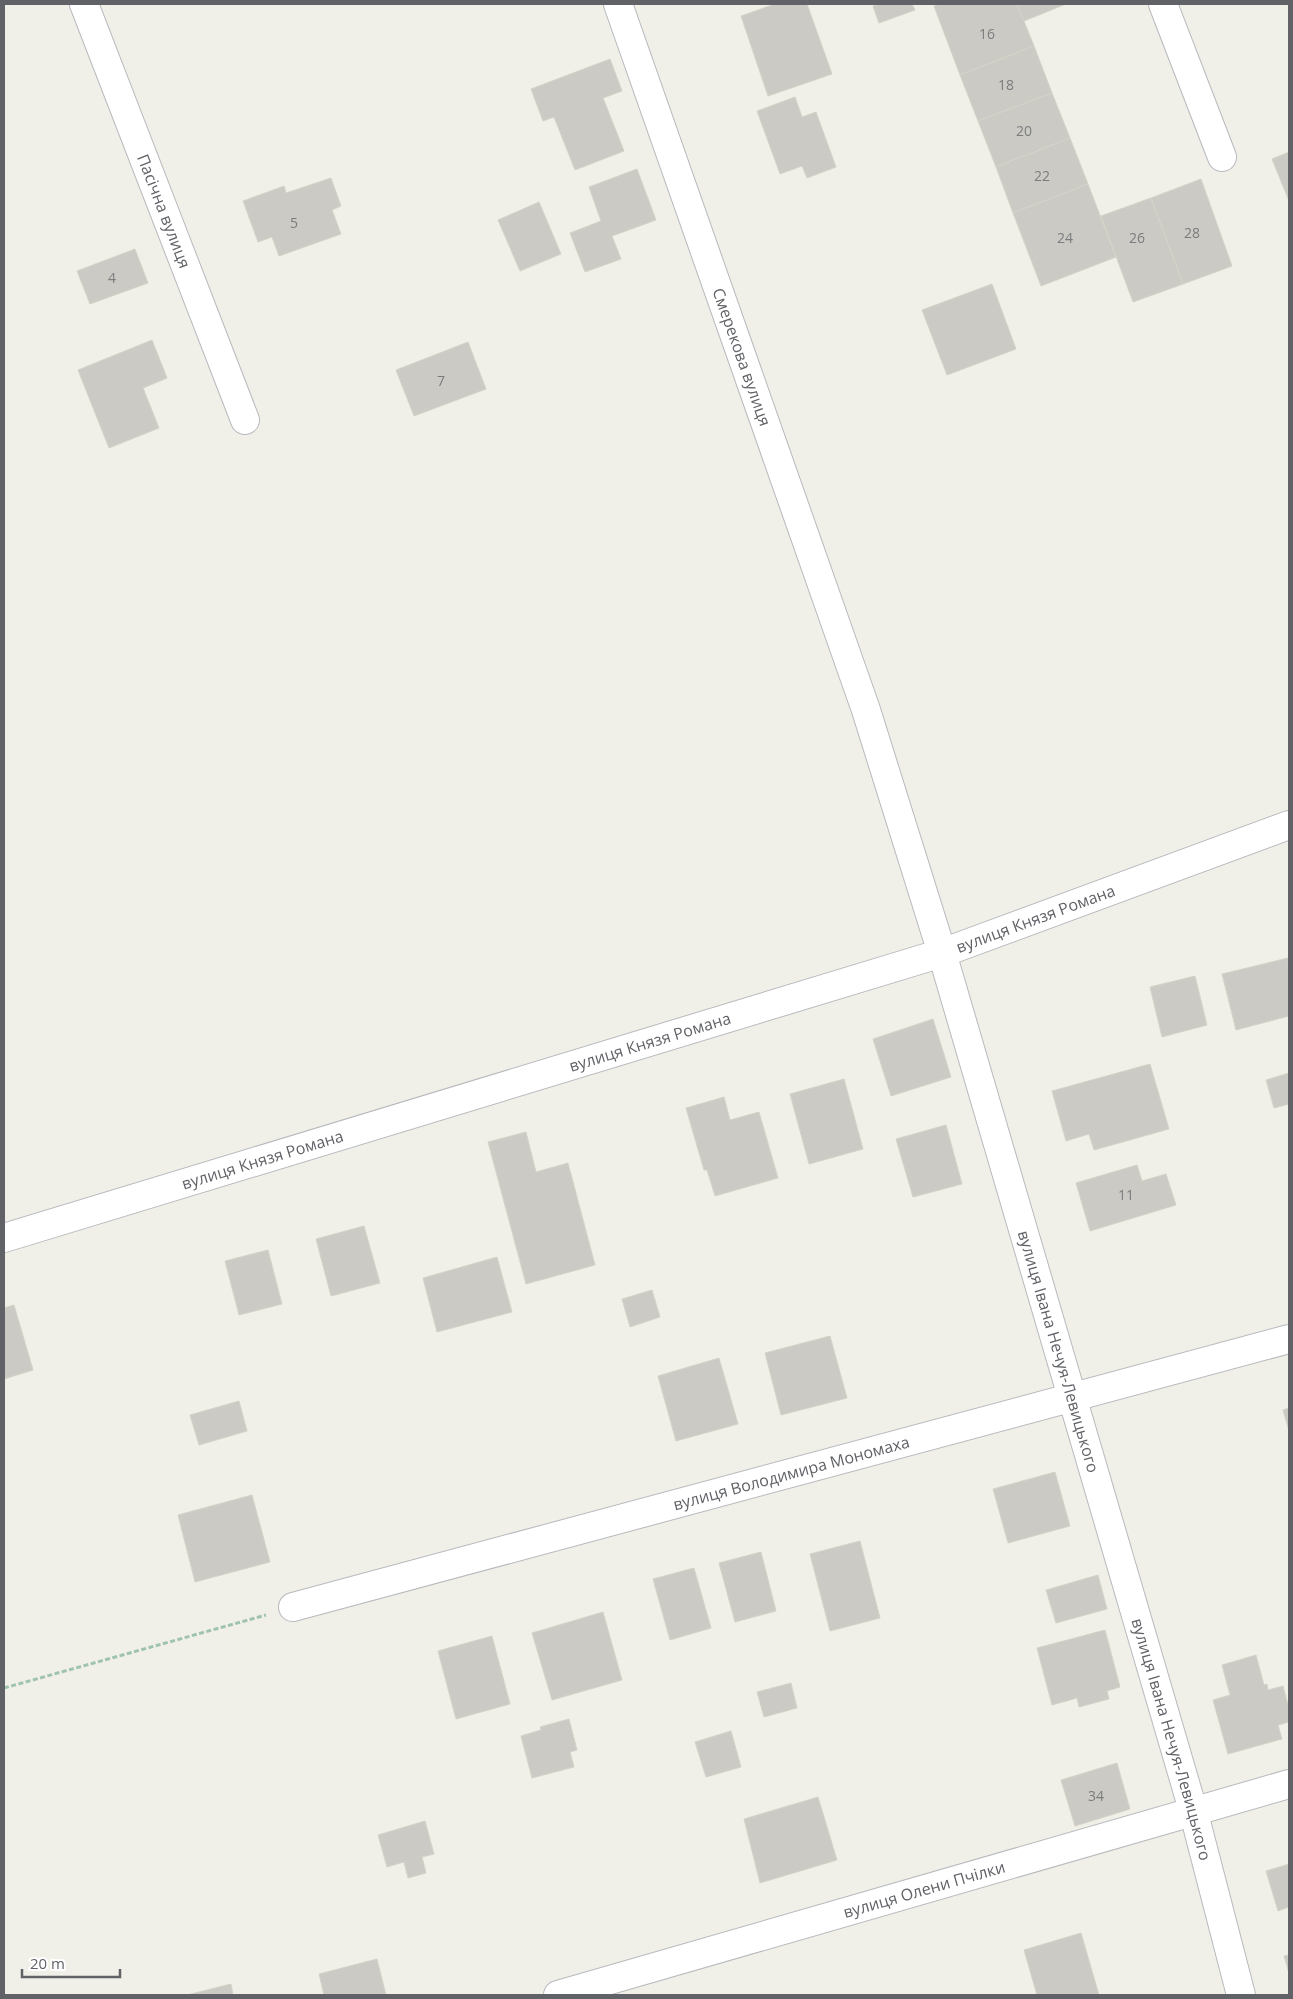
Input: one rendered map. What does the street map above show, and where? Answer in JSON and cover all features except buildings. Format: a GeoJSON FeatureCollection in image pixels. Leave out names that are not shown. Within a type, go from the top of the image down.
{"type":"FeatureCollection","features":[{"type":"Feature","properties":{"kind":"street","name":"Пасічна вулиця"},"geometry":{"type":"LineString","coordinates":[[84,4],[246,420]]}},
{"type":"Feature","properties":{"kind":"street","name":"Смерекова вулиця"},"geometry":{"type":"LineString","coordinates":[[618,4],[866,710]]}},
{"type":"Feature","properties":{"kind":"street"},"geometry":{"type":"LineString","coordinates":[[1164,4],[1222,157]]}},
{"type":"Feature","properties":{"kind":"street","name":"вулиця Івана Нечуя-Левицького"},"geometry":{"type":"LineString","coordinates":[[866,710],[942,953],[1193,1810],[1241,1995]]}},
{"type":"Feature","properties":{"kind":"street","name":"вулиця Князя Романа"},"geometry":{"type":"LineString","coordinates":[[4,1238],[942,953],[1289,825]]}},
{"type":"Feature","properties":{"kind":"street","name":"вулиця Володимира Мономаха"},"geometry":{"type":"LineString","coordinates":[[293,1607],[1071,1396],[1289,1339]]}},
{"type":"Feature","properties":{"kind":"street","name":"вулиця Олени Пчілки"},"geometry":{"type":"LineString","coordinates":[[558,1995],[1193,1810],[1289,1784]]}},
{"type":"Feature","properties":{"kind":"path"},"geometry":{"type":"LineString","coordinates":[[4,1688],[293,1607]]}}]}
